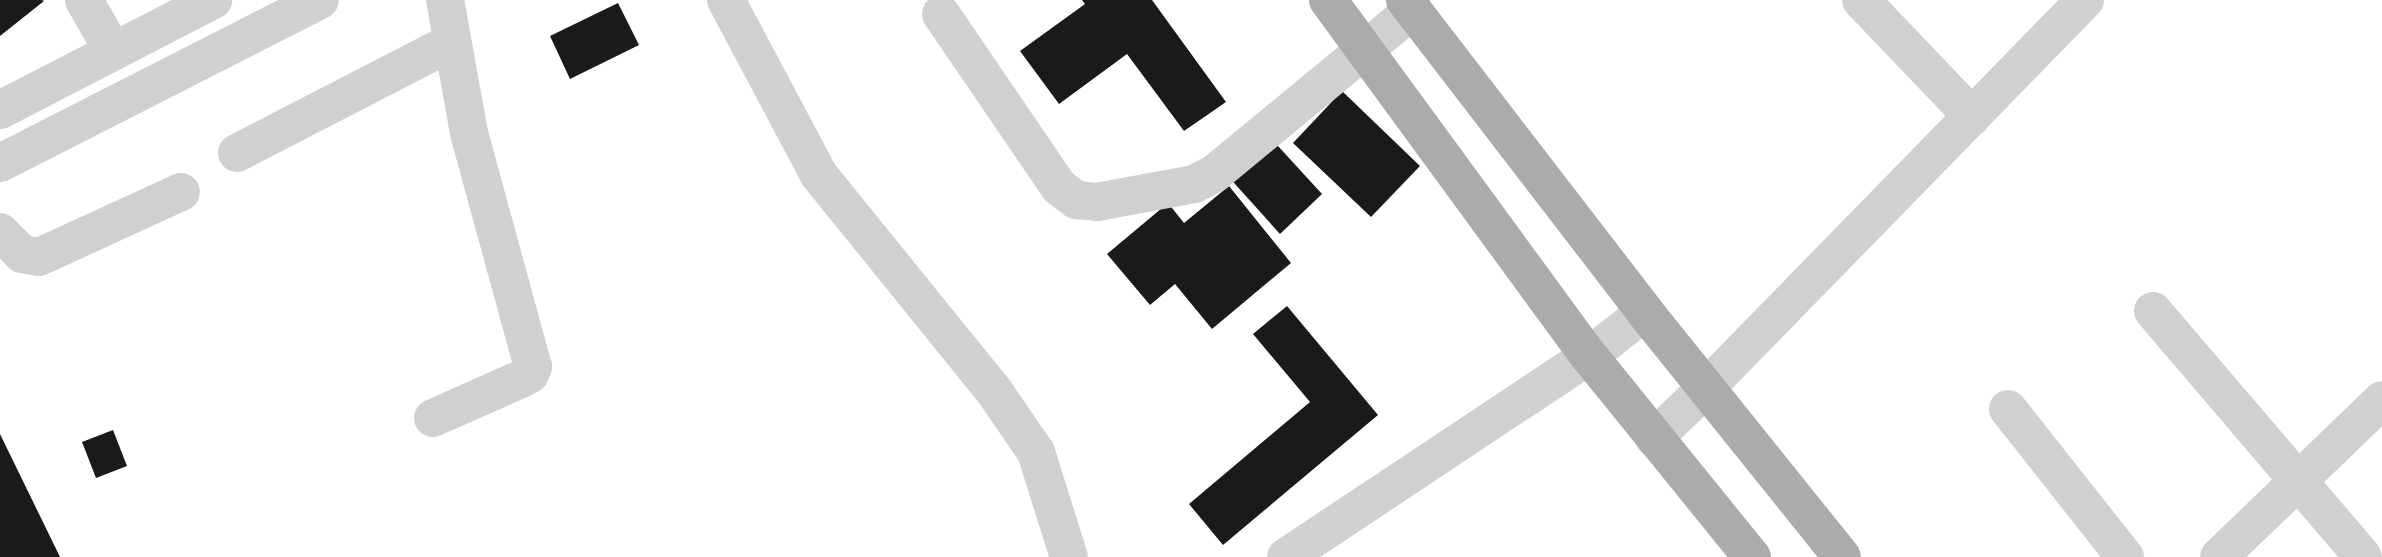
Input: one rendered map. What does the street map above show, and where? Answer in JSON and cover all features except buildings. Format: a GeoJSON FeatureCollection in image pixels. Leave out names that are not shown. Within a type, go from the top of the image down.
{"type":"FeatureCollection","features":[{"type":"Feature","properties":{"kind":"main road"},"geometry":{"type":"LineString","coordinates":[[1328,0],[1589,356],[1752,557]]}},
{"type":"Feature","properties":{"kind":"main road"},"geometry":{"type":"LineString","coordinates":[[1409,5],[1645,312],[1842,557]]}},
{"type":"Feature","properties":{"kind":"street"},"geometry":{"type":"LineString","coordinates":[[84,0],[113,51]]}},
{"type":"Feature","properties":{"kind":"street"},"geometry":{"type":"LineString","coordinates":[[0,110],[213,0]]}},
{"type":"Feature","properties":{"kind":"street"},"geometry":{"type":"LineString","coordinates":[[0,163],[320,0]]}},
{"type":"Feature","properties":{"kind":"street"},"geometry":{"type":"LineString","coordinates":[[433,418],[521,379],[533,367],[472,145],[450,43],[445,0]]}},
{"type":"Feature","properties":{"kind":"street"},"geometry":{"type":"LineString","coordinates":[[726,0],[819,175],[994,391],[1035,452],[1069,557]]}},
{"type":"Feature","properties":{"kind":"street"},"geometry":{"type":"LineString","coordinates":[[1861,0],[1972,116]]}},
{"type":"Feature","properties":{"kind":"street"},"geometry":{"type":"LineString","coordinates":[[1654,438],[2085,0]]}},
{"type":"Feature","properties":{"kind":"street"},"geometry":{"type":"LineString","coordinates":[[941,14],[1059,187],[1076,200],[1097,202],[1194,184],[1214,174],[1364,52],[1409,5]]}},
{"type":"Feature","properties":{"kind":"street"},"geometry":{"type":"LineString","coordinates":[[237,153],[450,43]]}},
{"type":"Feature","properties":{"kind":"street"},"geometry":{"type":"LineString","coordinates":[[0,232],[22,254],[39,257],[181,192]]}},
{"type":"Feature","properties":{"kind":"street"},"geometry":{"type":"LineString","coordinates":[[1286,557],[1589,356],[1645,312]]}},
{"type":"Feature","properties":{"kind":"street"},"geometry":{"type":"LineString","coordinates":[[2152,312],[2363,557]]}},
{"type":"Feature","properties":{"kind":"street"},"geometry":{"type":"LineString","coordinates":[[2219,557],[2382,400]]}},
{"type":"Feature","properties":{"kind":"street"},"geometry":{"type":"LineString","coordinates":[[2008,409],[2125,557]]}}]}
